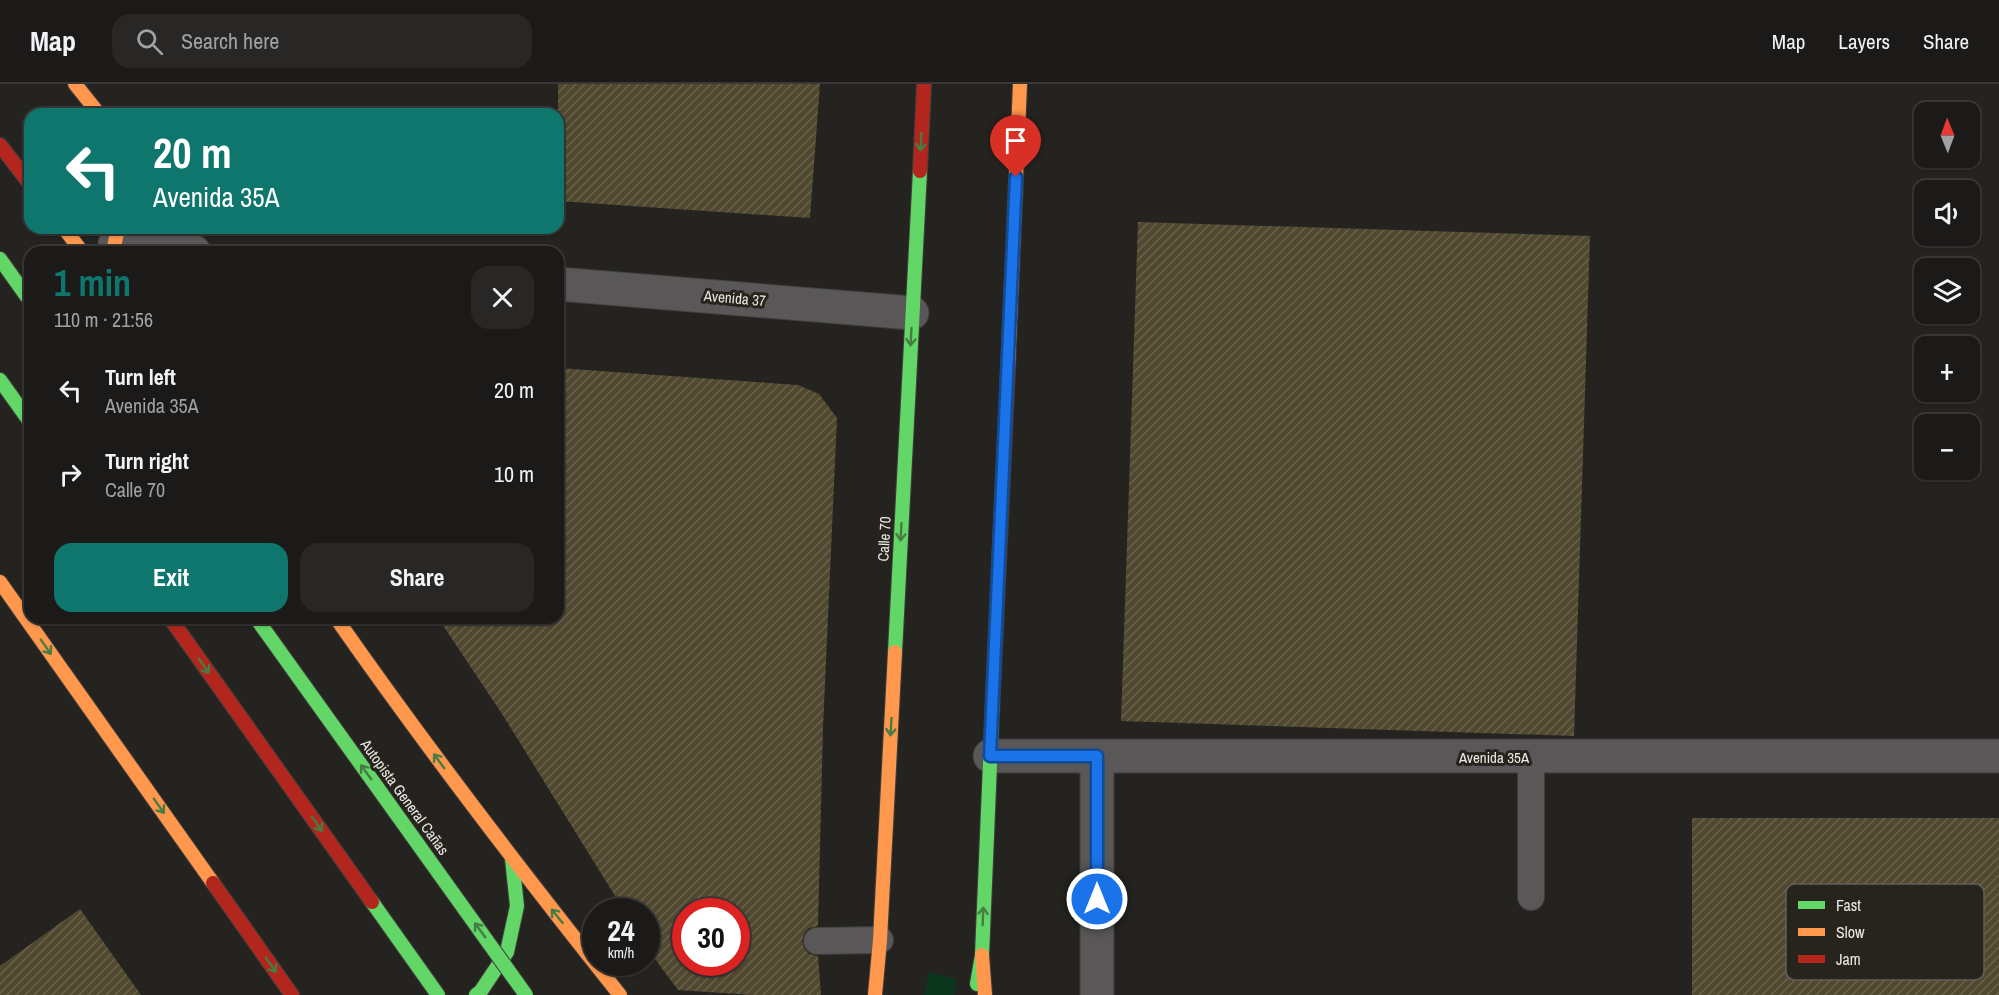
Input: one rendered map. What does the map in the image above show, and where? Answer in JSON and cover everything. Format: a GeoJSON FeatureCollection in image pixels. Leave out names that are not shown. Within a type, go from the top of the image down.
{"type":"FeatureCollection","features":[{"type":"Feature","properties":{"kind":"main road"},"geometry":{"type":"LineString","coordinates":[[75,84],[94,108]]}},
{"type":"Feature","properties":{"kind":"main road","name":"Calle 70"},"geometry":{"type":"LineString","coordinates":[[875,995],[880,940],[924,84]]}},
{"type":"Feature","properties":{"kind":"main road"},"geometry":{"type":"LineString","coordinates":[[976,995],[982,955],[1020,84]]}},
{"type":"Feature","properties":{"kind":"main road"},"geometry":{"type":"LineString","coordinates":[[0,145],[24,176]]}},
{"type":"Feature","properties":{"kind":"main road"},"geometry":{"type":"LineString","coordinates":[[0,259],[24,293]]}},
{"type":"Feature","properties":{"kind":"main road"},"geometry":{"type":"LineString","coordinates":[[3,383],[24,413]]}},
{"type":"Feature","properties":{"kind":"main road"},"geometry":{"type":"LineString","coordinates":[[0,582],[24,616]]}},
{"type":"Feature","properties":{"kind":"main road"},"geometry":{"type":"LineString","coordinates":[[30,624],[292,995]]}},
{"type":"Feature","properties":{"kind":"main road"},"geometry":{"type":"LineString","coordinates":[[174,624],[438,995]]}},
{"type":"Feature","properties":{"kind":"main road","name":"Autopista General Cañas"},"geometry":{"type":"LineString","coordinates":[[260,624],[526,995]]}},
{"type":"Feature","properties":{"kind":"main road"},"geometry":{"type":"LineString","coordinates":[[340,624],[370,668],[512,859],[582,940]]}},
{"type":"Feature","properties":{"kind":"main road"},"geometry":{"type":"LineString","coordinates":[[476,995],[507,952],[517,906],[512,859]]}},
{"type":"Feature","properties":{"kind":"main road"},"geometry":{"type":"LineString","coordinates":[[982,955],[985,995]]}},
{"type":"Feature","properties":{"kind":"main road"},"geometry":{"type":"LineString","coordinates":[[607,976],[620,995]]}},
{"type":"Feature","properties":{"kind":"street"},"geometry":{"type":"LineString","coordinates":[[115,241],[151,246]]}},
{"type":"Feature","properties":{"kind":"street","name":"Avenida 37"},"geometry":{"type":"LineString","coordinates":[[564,284],[912,313]]}},
{"type":"Feature","properties":{"kind":"street","name":"Avenida 35A"},"geometry":{"type":"LineString","coordinates":[[990,756],[1999,756]]}},
{"type":"Feature","properties":{"kind":"street"},"geometry":{"type":"LineString","coordinates":[[1097,756],[1097,995]]}},
{"type":"Feature","properties":{"kind":"lane"},"geometry":{"type":"LineString","coordinates":[[1531,757],[1532,897]]}},
{"type":"Feature","properties":{"kind":"lane"},"geometry":{"type":"LineString","coordinates":[[817,941],[880,940]]}},
{"type":"Feature","properties":{"kind":"green space"},"geometry":{"type":"Polygon","coordinates":[[[929,972],[957,979],[954,995],[924,995],[929,972]]]}},
{"type":"Feature","properties":{"kind":"building"},"geometry":{"type":"Polygon","coordinates":[[[558,84],[820,84],[810,218],[564,201],[564,108],[558,108],[558,84]]]}},
{"type":"Feature","properties":{"kind":"building"},"geometry":{"type":"Polygon","coordinates":[[[1138,222],[1590,236],[1574,736],[1121,721],[1138,222]]]}},
{"type":"Feature","properties":{"kind":"building"},"geometry":{"type":"Polygon","coordinates":[[[564,368],[798,385],[819,394],[837,418],[823,727],[818,926],[809,928],[802,941],[809,954],[818,956],[821,995],[752,995],[678,990],[660,966],[660,898],[616,898],[504,717],[442,624],[564,624],[564,368]]]}},
{"type":"Feature","properties":{"kind":"building"},"geometry":{"type":"Polygon","coordinates":[[[1692,818],[1999,818],[1999,995],[1692,995],[1692,818]]]}},
{"type":"Feature","properties":{"kind":"building"},"geometry":{"type":"Polygon","coordinates":[[[80,909],[141,995],[0,995],[0,966],[80,909]]]}},
{"type":"Feature","properties":{"kind":"traffic: fast"},"geometry":{"type":"LineString","coordinates":[[895,652],[920,171]]}},
{"type":"Feature","properties":{"kind":"traffic: fast"},"geometry":{"type":"LineString","coordinates":[[0,259],[24,293]]}},
{"type":"Feature","properties":{"kind":"traffic: fast"},"geometry":{"type":"LineString","coordinates":[[0,380],[24,414]]}},
{"type":"Feature","properties":{"kind":"traffic: fast"},"geometry":{"type":"LineString","coordinates":[[260,624],[526,995]]}},
{"type":"Feature","properties":{"kind":"traffic: fast"},"geometry":{"type":"LineString","coordinates":[[977,984],[982,955],[993,692]]}},
{"type":"Feature","properties":{"kind":"traffic: fast"},"geometry":{"type":"LineString","coordinates":[[476,995],[507,952],[517,906],[512,859]]}},
{"type":"Feature","properties":{"kind":"traffic: fast"},"geometry":{"type":"LineString","coordinates":[[372,902],[438,995]]}},
{"type":"Feature","properties":{"kind":"traffic: slow"},"geometry":{"type":"LineString","coordinates":[[75,84],[94,108]]}},
{"type":"Feature","properties":{"kind":"traffic: slow"},"geometry":{"type":"LineString","coordinates":[[1008,368],[1020,84]]}},
{"type":"Feature","properties":{"kind":"traffic: slow"},"geometry":{"type":"LineString","coordinates":[[68,234],[78,246]]}},
{"type":"Feature","properties":{"kind":"traffic: slow"},"geometry":{"type":"LineString","coordinates":[[114,246],[117,234]]}},
{"type":"Feature","properties":{"kind":"traffic: slow"},"geometry":{"type":"LineString","coordinates":[[0,582],[24,616]]}},
{"type":"Feature","properties":{"kind":"traffic: slow"},"geometry":{"type":"LineString","coordinates":[[30,624],[213,883]]}},
{"type":"Feature","properties":{"kind":"traffic: slow"},"geometry":{"type":"LineString","coordinates":[[340,624],[475,809],[620,995]]}},
{"type":"Feature","properties":{"kind":"traffic: slow"},"geometry":{"type":"LineString","coordinates":[[875,995],[895,652]]}},
{"type":"Feature","properties":{"kind":"traffic: slow"},"geometry":{"type":"LineString","coordinates":[[982,955],[985,995]]}},
{"type":"Feature","properties":{"kind":"traffic: jam"},"geometry":{"type":"LineString","coordinates":[[920,171],[924,84]]}},
{"type":"Feature","properties":{"kind":"traffic: jam"},"geometry":{"type":"LineString","coordinates":[[0,145],[24,176]]}},
{"type":"Feature","properties":{"kind":"traffic: jam"},"geometry":{"type":"LineString","coordinates":[[993,692],[1008,368]]}},
{"type":"Feature","properties":{"kind":"traffic: jam"},"geometry":{"type":"LineString","coordinates":[[174,624],[372,902]]}},
{"type":"Feature","properties":{"kind":"traffic: jam"},"geometry":{"type":"LineString","coordinates":[[213,883],[292,995]]}},
{"type":"Feature","properties":{"kind":"route"},"geometry":{"type":"LineString","coordinates":[[1016,177],[990,756],[1097,756],[1097,899]]}}]}
